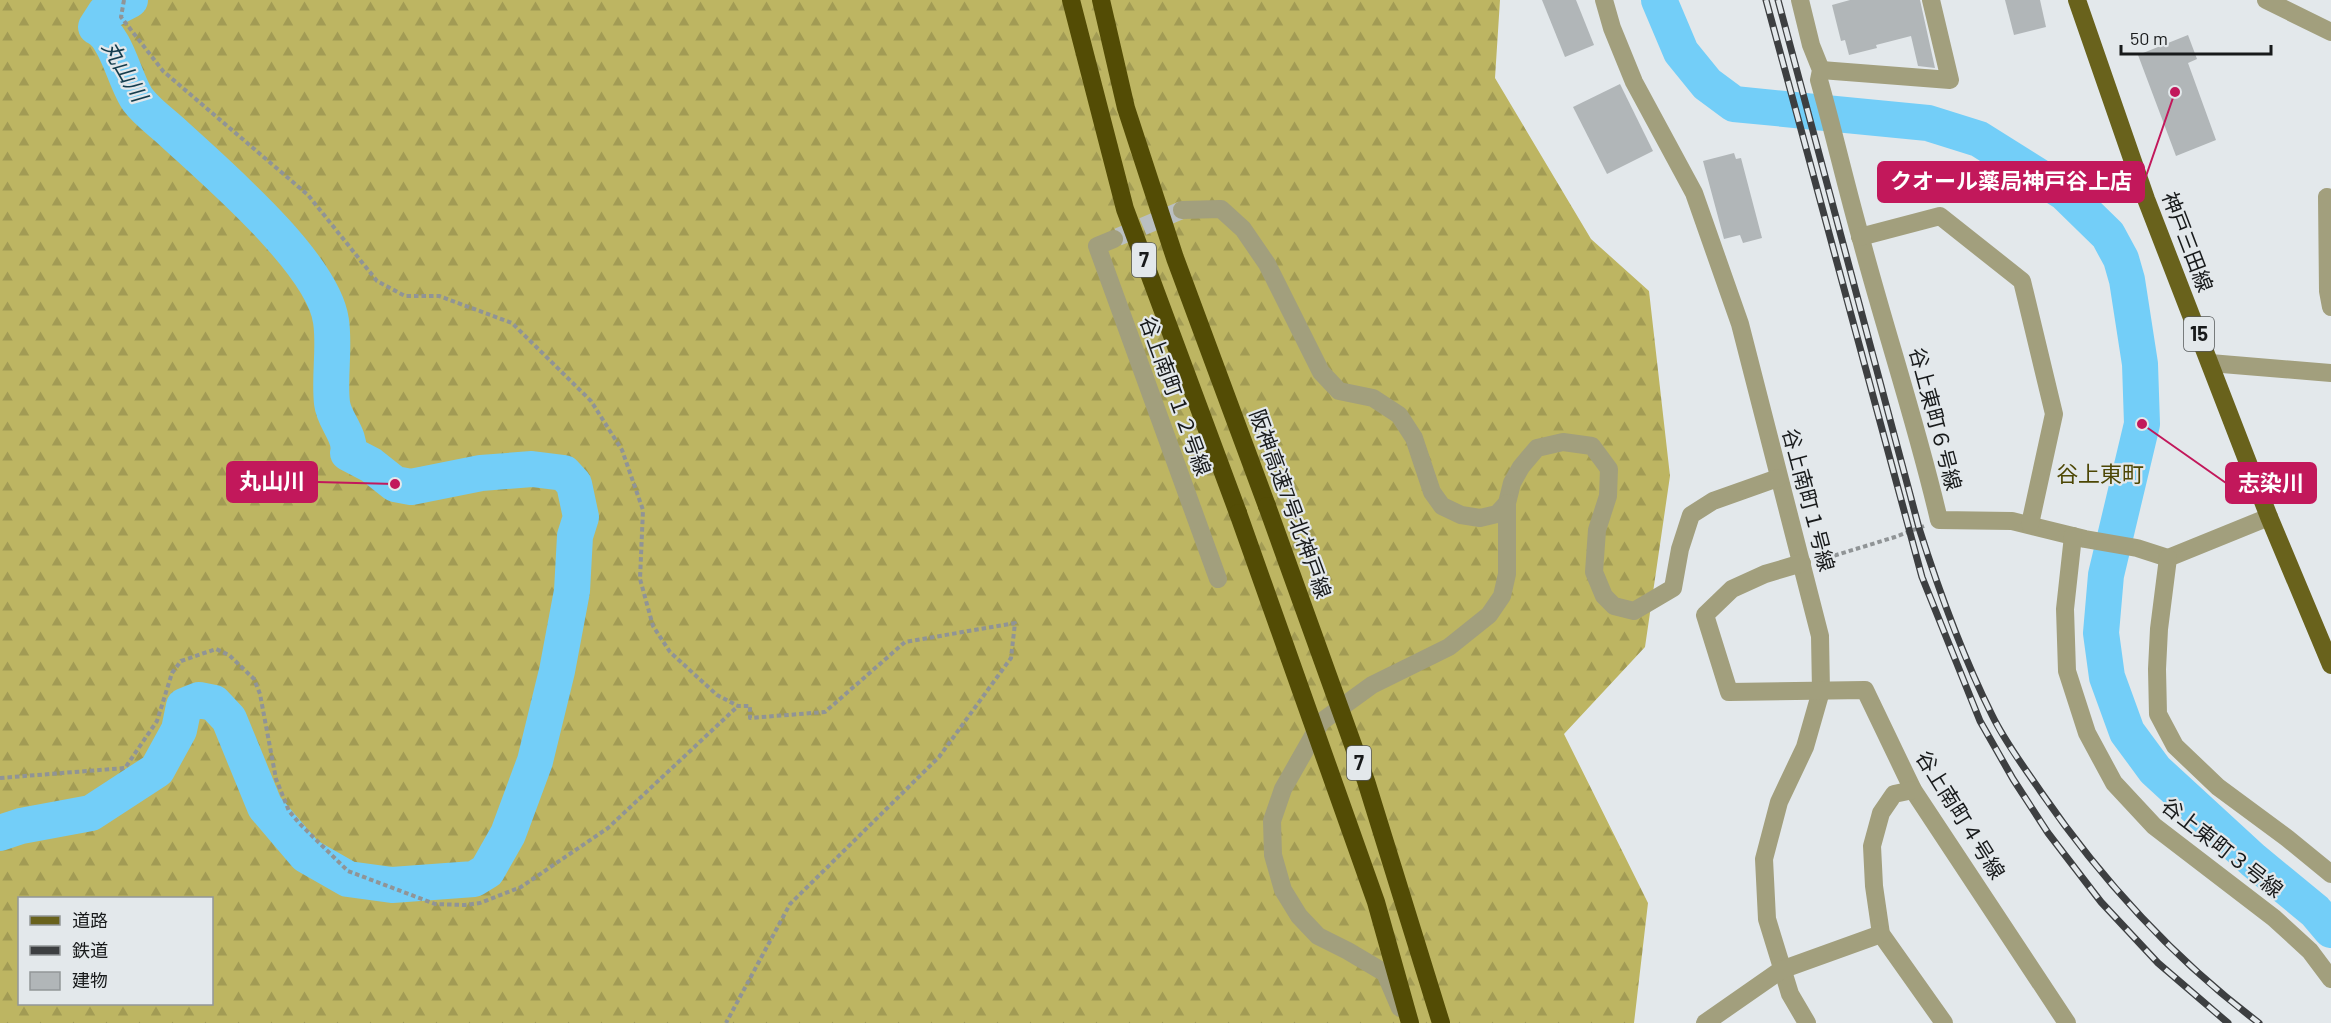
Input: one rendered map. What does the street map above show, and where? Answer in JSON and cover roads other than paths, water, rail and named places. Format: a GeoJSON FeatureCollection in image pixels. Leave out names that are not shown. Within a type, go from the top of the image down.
{"type":"FeatureCollection","features":[{"type":"Feature","properties":{"kind":"highway","name":"7"},"geometry":{"type":"LineString","coordinates":[[1071,0],[1125,209],[1238,513],[1376,902],[1408,1023]]}},
{"type":"Feature","properties":{"kind":"highway","name":"阪神高速7号北神戸線"},"geometry":{"type":"LineString","coordinates":[[1101,0],[1126,108],[1175,258],[1366,781],[1441,1023]]}},
{"type":"Feature","properties":{"kind":"main road","name":"神戸三田線"},"geometry":{"type":"LineString","coordinates":[[2077,0],[2146,199],[2269,517],[2331,665]]}},
{"type":"Feature","properties":{"kind":"street","name":"谷上南町１号線"},"geometry":{"type":"LineString","coordinates":[[1604,0],[1612,28],[1634,82],[1694,193],[1740,324],[1778,478],[1810,561],[1820,636],[1821,691],[1805,747],[1779,802],[1764,859],[1767,919],[1790,994],[1807,1023]]}},
{"type":"Feature","properties":{"kind":"street","name":"谷上東町６号線"},"geometry":{"type":"LineString","coordinates":[[1800,0],[1811,45],[1821,70],[1819,80],[1841,156],[1860,237],[1939,520],[2012,521],[2137,548],[2168,558]]}},
{"type":"Feature","properties":{"kind":"street"},"geometry":{"type":"LineString","coordinates":[[1821,70],[1950,80],[1931,0]]}},
{"type":"Feature","properties":{"kind":"street"},"geometry":{"type":"LineString","coordinates":[[2266,0],[2331,32]]}},
{"type":"Feature","properties":{"kind":"street"},"geometry":{"type":"LineString","coordinates":[[2331,198],[2327,198],[2328,291],[2331,307]]}},
{"type":"Feature","properties":{"kind":"street"},"geometry":{"type":"LineString","coordinates":[[1182,210],[1221,209],[1244,229],[1267,264],[1321,372],[1339,391],[1373,398],[1399,415],[1414,438],[1432,492],[1442,506],[1461,515],[1480,518],[1497,514],[1507,503]]}},
{"type":"Feature","properties":{"kind":"street"},"geometry":{"type":"LineString","coordinates":[[1860,237],[1940,216],[2022,281],[2054,414],[2030,524]]}},
{"type":"Feature","properties":{"kind":"street","name":"谷上南町１２号線"},"geometry":{"type":"LineString","coordinates":[[1114,239],[1097,246],[1218,579]]}},
{"type":"Feature","properties":{"kind":"street"},"geometry":{"type":"LineString","coordinates":[[2210,363],[2331,374]]}},
{"type":"Feature","properties":{"kind":"street"},"geometry":{"type":"LineString","coordinates":[[1408,1023],[1384,973],[1318,936],[1299,916],[1283,890],[1273,855],[1272,822],[1283,789],[1321,722],[1372,685],[1449,647],[1489,615],[1502,596],[1507,574],[1507,503],[1512,483],[1521,467],[1537,448],[1563,442],[1592,446],[1609,469],[1608,496],[1597,530],[1594,572],[1604,596],[1614,606],[1634,611],[1673,588],[1680,549],[1691,515],[1713,501],[1778,478]]}},
{"type":"Feature","properties":{"kind":"street"},"geometry":{"type":"LineString","coordinates":[[2269,517],[2168,558],[2159,630],[2158,714],[2175,746],[2218,787],[2331,873]]}},
{"type":"Feature","properties":{"kind":"street","name":"谷上東町３号線"},"geometry":{"type":"LineString","coordinates":[[2079,537],[2065,609],[2067,671],[2087,734],[2114,783],[2154,826],[2274,918],[2310,951],[2331,979]]}},
{"type":"Feature","properties":{"kind":"street","name":"谷上南町４号線"},"geometry":{"type":"LineString","coordinates":[[1810,561],[1765,574],[1732,589],[1705,615],[1729,692],[1865,690],[1913,790],[2067,1023]]}},
{"type":"Feature","properties":{"kind":"street"},"geometry":{"type":"LineString","coordinates":[[1913,790],[1894,794],[1881,813],[1872,846],[1874,886],[1881,934],[1944,1023]]}},
{"type":"Feature","properties":{"kind":"street"},"geometry":{"type":"LineString","coordinates":[[1705,1023],[1781,970],[1881,934]]}},
{"type":"Feature","properties":{"kind":"waterway","name":"丸山川"},"geometry":{"type":"LineString","coordinates":[[0,833],[21,826],[91,813],[157,770],[179,730],[184,706],[199,700],[214,703],[229,719],[265,807],[306,855],[348,879],[392,885],[474,879],[487,871],[508,834],[535,761],[557,671],[572,591],[575,536],[581,517],[574,484],[564,473],[532,469],[481,473],[411,487],[395,484],[371,465],[348,453],[349,447],[345,434],[333,410],[332,331],[324,298],[289,246],[265,220],[138,100],[110,40],[96,27],[105,13],[130,0]]}},
{"type":"Feature","properties":{"kind":"waterway"},"geometry":{"type":"LineString","coordinates":[[1659,0],[1681,52],[1707,84],[1734,104],[1928,123],[1979,139],[2065,193],[2108,235],[2121,259],[2127,280],[2140,364],[2142,424],[2106,575],[2101,633],[2107,677],[2127,732],[2155,770],[2253,860],[2315,911],[2331,930]]}},
{"type":"Feature","properties":{"kind":"tunnel"},"geometry":{"type":"LineString","coordinates":[[1118,237],[1182,210]]}},
{"type":"Feature","properties":{"kind":"railway"},"geometry":{"type":"LineString","coordinates":[[1766,0],[1922,577],[1980,721],[2013,779],[2048,833],[2101,902],[2158,963],[2228,1023]]}},
{"type":"Feature","properties":{"kind":"railway"},"geometry":{"type":"LineString","coordinates":[[1778,0],[1919,528],[1952,623],[1981,692],[1997,725],[2021,764],[2088,856],[2168,945],[2259,1023]]}},
{"type":"Feature","properties":{"kind":"place","name":"クオール薬局神戸谷上店"},"geometry":{"type":"Point","coordinates":[2175,92]}},
{"type":"Feature","properties":{"kind":"place","name":"志染川"},"geometry":{"type":"Point","coordinates":[2142,424]}},
{"type":"Feature","properties":{"kind":"place","name":"丸山川"},"geometry":{"type":"Point","coordinates":[395,484]}},
{"type":"Feature","properties":{"kind":"district","name":"谷上東町"},"geometry":{"type":"Point","coordinates":[2100,474]}}]}
